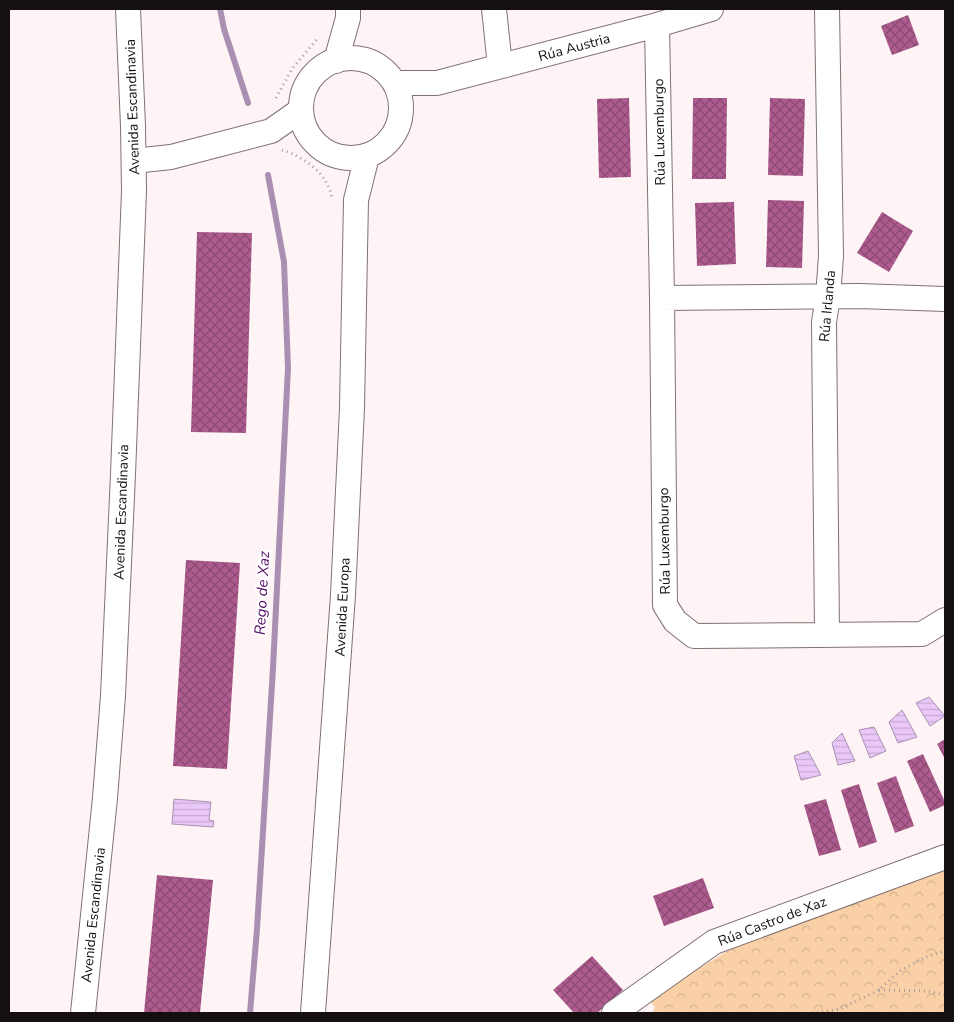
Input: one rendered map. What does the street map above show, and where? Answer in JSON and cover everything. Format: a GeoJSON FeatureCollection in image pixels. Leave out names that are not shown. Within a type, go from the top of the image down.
{"type":"FeatureCollection","features":[{"type":"Feature","properties":{"kind":"street","name":"Avenida Escandinavia"},"geometry":{"type":"LineString","coordinates":[[83,1013],[104,808],[113,696],[134,161],[128,9]]}},
{"type":"Feature","properties":{"kind":"street"},"geometry":{"type":"LineString","coordinates":[[494,9],[500,66]]}},
{"type":"Feature","properties":{"kind":"street","name":"Rúa Austria"},"geometry":{"type":"LineString","coordinates":[[395,83],[437,83],[657,26],[710,9]]}},
{"type":"Feature","properties":{"kind":"street","name":"Rúa Irlanda"},"geometry":{"type":"LineString","coordinates":[[827,9],[831,256],[824,322],[827,633]]}},
{"type":"Feature","properties":{"kind":"street"},"geometry":{"type":"LineString","coordinates":[[348,13],[363,60]]}},
{"type":"Feature","properties":{"kind":"street"},"geometry":{"type":"LineString","coordinates":[[336,61],[348,13]]}},
{"type":"Feature","properties":{"kind":"street","name":"Rúa Luxemburgo"},"geometry":{"type":"LineString","coordinates":[[657,26],[665,605],[675,621],[694,636],[827,633],[922,634],[945,620]]}},
{"type":"Feature","properties":{"kind":"street"},"geometry":{"type":"LineString","coordinates":[[345,58],[363,60],[381,68],[395,83],[401,106],[399,124],[388,141],[378,150],[355,156],[336,156],[314,142],[303,122],[301,110],[304,91],[320,68],[345,58]]}},
{"type":"Feature","properties":{"kind":"street","name":"Rúa Austria"},"geometry":{"type":"LineString","coordinates":[[401,106],[437,83]]}},
{"type":"Feature","properties":{"kind":"street"},"geometry":{"type":"LineString","coordinates":[[273,140],[301,110]]}},
{"type":"Feature","properties":{"kind":"street"},"geometry":{"type":"LineString","coordinates":[[134,161],[172,157],[310,134]]}},
{"type":"Feature","properties":{"kind":"street","name":"Avenida Europa"},"geometry":{"type":"LineString","coordinates":[[313,1013],[343,595],[352,408],[344,203],[355,156]]}},
{"type":"Feature","properties":{"kind":"street"},"geometry":{"type":"LineString","coordinates":[[662,298],[828,297],[945,299]]}},
{"type":"Feature","properties":{"kind":"street","name":"Rúa Castro de Xaz"},"geometry":{"type":"LineString","coordinates":[[614,1013],[714,942],[945,857]]}},
{"type":"Feature","properties":{"kind":"path"},"geometry":{"type":"LineString","coordinates":[[274,102],[292,68],[321,34]]}},
{"type":"Feature","properties":{"kind":"path"},"geometry":{"type":"LineString","coordinates":[[273,140],[314,168],[325,179],[331,191],[344,203]]}},
{"type":"Feature","properties":{"kind":"path"},"geometry":{"type":"LineString","coordinates":[[812,1013],[840,1009],[879,990],[900,971],[928,956],[945,951]]}},
{"type":"Feature","properties":{"kind":"path"},"geometry":{"type":"LineString","coordinates":[[879,990],[927,991],[945,995]]}},
{"type":"Feature","properties":{"kind":"green space"},"geometry":{"type":"Polygon","coordinates":[[[945,853],[945,1013],[652,1013],[655,1007],[648,999],[759,932],[945,853]]]}},
{"type":"Feature","properties":{"kind":"shaded area"},"geometry":{"type":"Polygon","coordinates":[[[929,697],[945,716],[930,726],[916,703],[929,697]]]}},
{"type":"Feature","properties":{"kind":"shaded area"},"geometry":{"type":"Polygon","coordinates":[[[902,710],[917,737],[898,743],[889,722],[902,710]]]}},
{"type":"Feature","properties":{"kind":"shaded area"},"geometry":{"type":"Polygon","coordinates":[[[874,727],[886,751],[870,758],[859,730],[874,727]]]}},
{"type":"Feature","properties":{"kind":"shaded area"},"geometry":{"type":"Polygon","coordinates":[[[842,733],[855,761],[838,765],[832,743],[842,733]]]}},
{"type":"Feature","properties":{"kind":"shaded area"},"geometry":{"type":"Polygon","coordinates":[[[808,751],[821,775],[801,780],[794,756],[808,751]]]}},
{"type":"Feature","properties":{"kind":"shaded area"},"geometry":{"type":"Polygon","coordinates":[[[174,799],[211,802],[209,820],[214,821],[213,827],[172,824],[174,799]]]}},
{"type":"Feature","properties":{"kind":"building"},"geometry":{"type":"Polygon","coordinates":[[[908,15],[919,45],[892,55],[881,26],[908,15]]]}},
{"type":"Feature","properties":{"kind":"building"},"geometry":{"type":"Polygon","coordinates":[[[629,98],[631,177],[599,178],[597,99],[629,98]]]}},
{"type":"Feature","properties":{"kind":"building"},"geometry":{"type":"Polygon","coordinates":[[[693,98],[727,98],[726,179],[692,179],[693,98]]]}},
{"type":"Feature","properties":{"kind":"building"},"geometry":{"type":"Polygon","coordinates":[[[770,98],[805,99],[803,176],[768,175],[770,98]]]}},
{"type":"Feature","properties":{"kind":"building"},"geometry":{"type":"Polygon","coordinates":[[[768,200],[804,201],[802,268],[766,267],[768,200]]]}},
{"type":"Feature","properties":{"kind":"building"},"geometry":{"type":"Polygon","coordinates":[[[734,202],[736,264],[697,266],[695,203],[734,202]]]}},
{"type":"Feature","properties":{"kind":"building"},"geometry":{"type":"Polygon","coordinates":[[[882,212],[913,231],[889,272],[857,253],[882,212]]]}},
{"type":"Feature","properties":{"kind":"building"},"geometry":{"type":"Polygon","coordinates":[[[197,232],[252,233],[246,433],[191,432],[197,232]]]}},
{"type":"Feature","properties":{"kind":"building"},"geometry":{"type":"Polygon","coordinates":[[[186,560],[240,563],[227,769],[173,766],[186,560]]]}},
{"type":"Feature","properties":{"kind":"building"},"geometry":{"type":"Polygon","coordinates":[[[945,739],[945,759],[937,744],[945,739]]]}},
{"type":"Feature","properties":{"kind":"building"},"geometry":{"type":"Polygon","coordinates":[[[923,754],[945,802],[945,805],[930,812],[907,761],[923,754]]]}},
{"type":"Feature","properties":{"kind":"building"},"geometry":{"type":"Polygon","coordinates":[[[896,776],[914,826],[895,833],[877,783],[896,776]]]}},
{"type":"Feature","properties":{"kind":"building"},"geometry":{"type":"Polygon","coordinates":[[[859,784],[877,842],[859,848],[841,790],[859,784]]]}},
{"type":"Feature","properties":{"kind":"building"},"geometry":{"type":"Polygon","coordinates":[[[826,799],[841,850],[819,856],[804,805],[826,799]]]}},
{"type":"Feature","properties":{"kind":"building"},"geometry":{"type":"Polygon","coordinates":[[[157,875],[213,880],[200,1013],[144,1013],[157,875]]]}},
{"type":"Feature","properties":{"kind":"building"},"geometry":{"type":"Polygon","coordinates":[[[703,878],[714,908],[664,926],[653,896],[703,878]]]}},
{"type":"Feature","properties":{"kind":"building"},"geometry":{"type":"Polygon","coordinates":[[[592,956],[623,990],[597,1013],[574,1013],[553,990],[592,956]]]}},
{"type":"Feature","properties":{"kind":"waterway","name":"Rego de Xaz"},"geometry":{"type":"LineString","coordinates":[[220,9],[224,29],[248,103]]}},
{"type":"Feature","properties":{"kind":"waterway","name":"Rego de Xaz"},"geometry":{"type":"LineString","coordinates":[[250,1013],[273,668],[288,368],[284,262],[268,175]]}}]}
